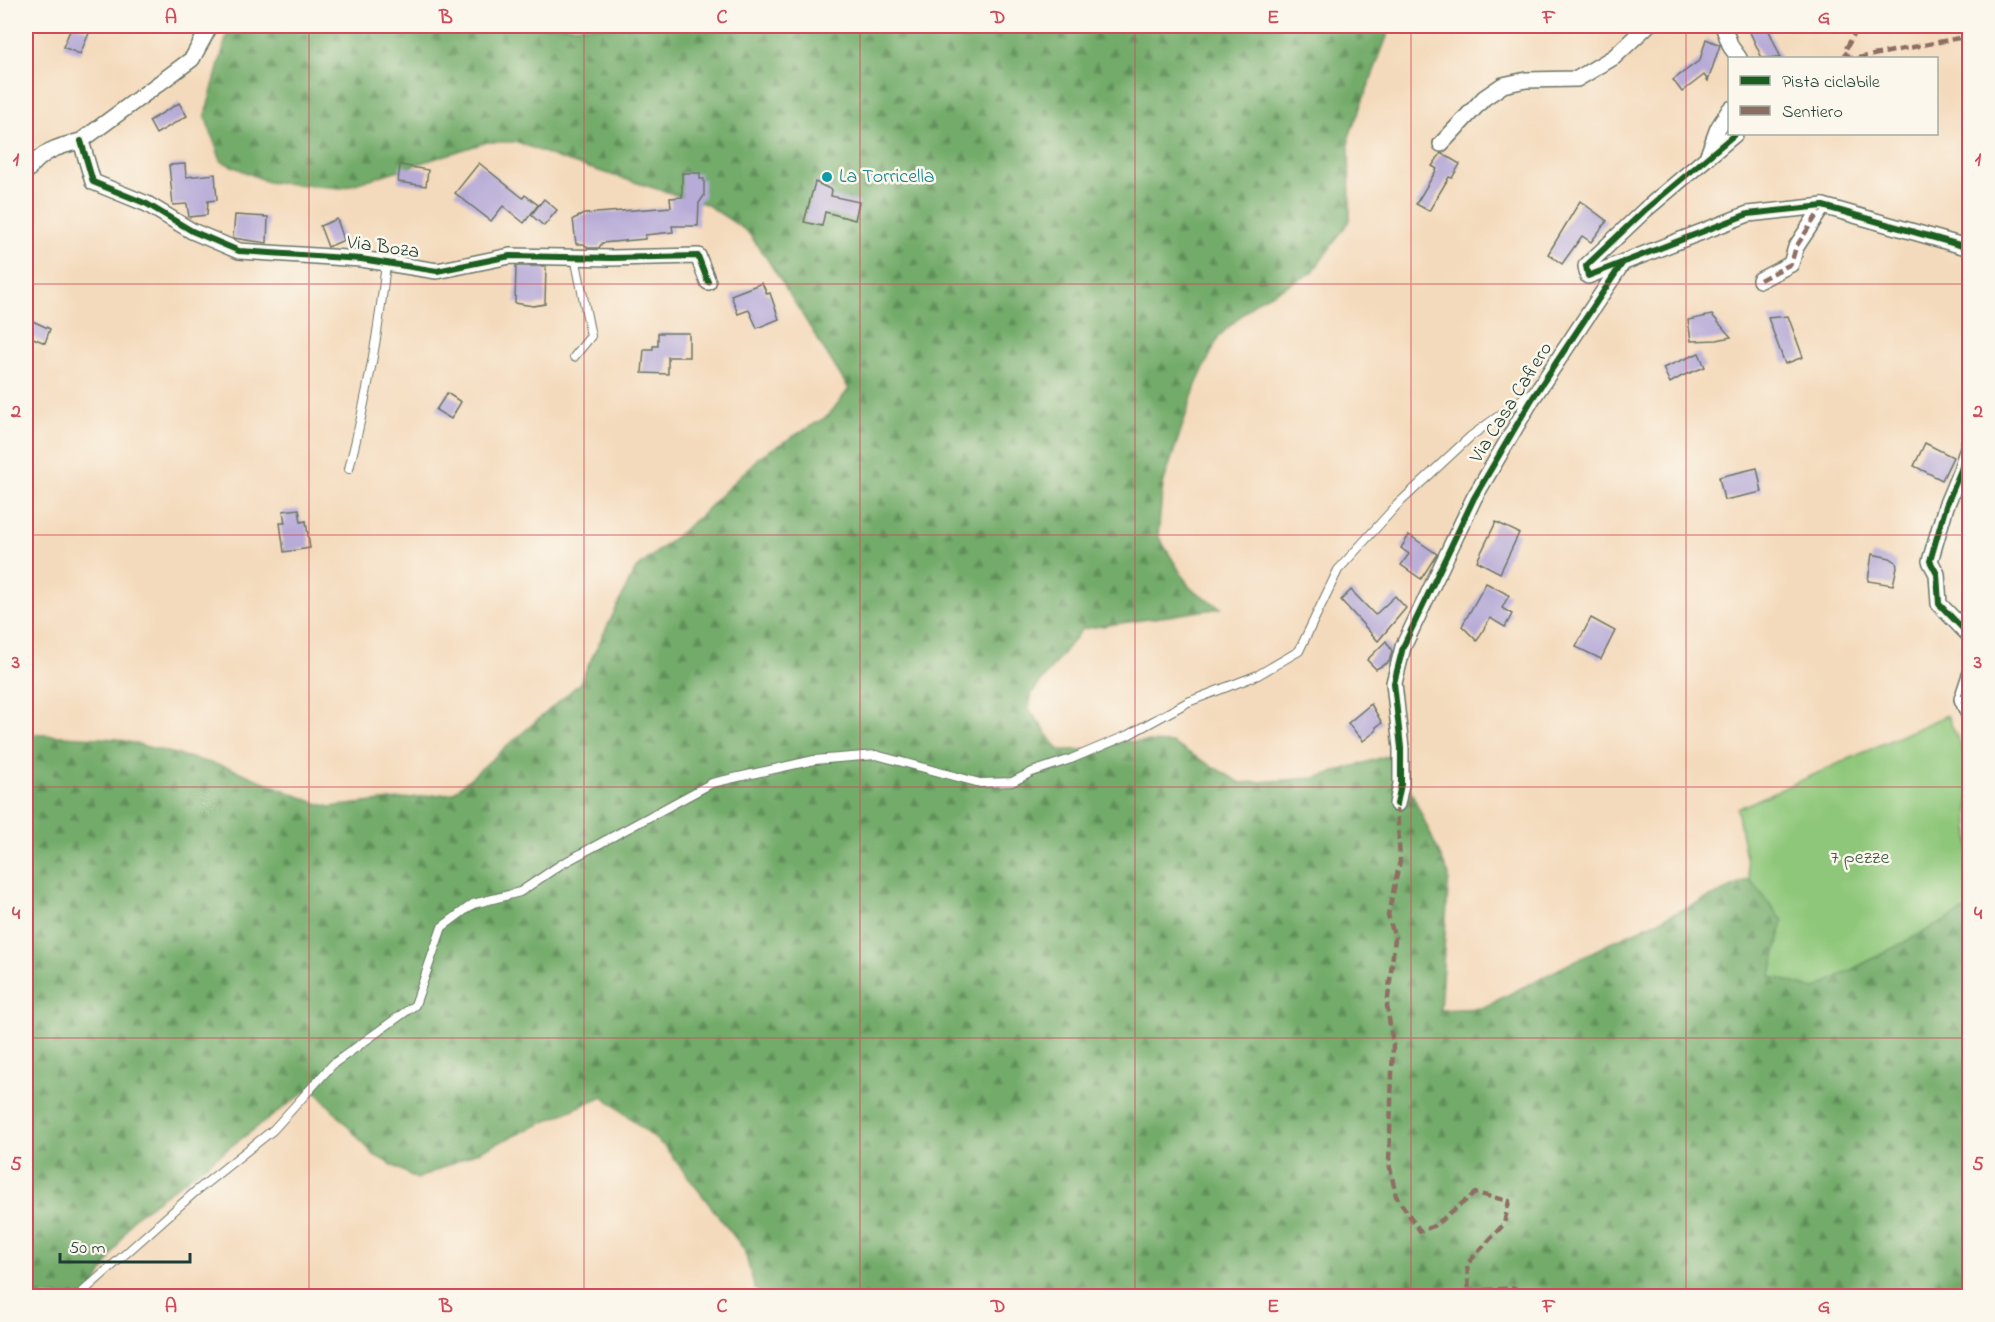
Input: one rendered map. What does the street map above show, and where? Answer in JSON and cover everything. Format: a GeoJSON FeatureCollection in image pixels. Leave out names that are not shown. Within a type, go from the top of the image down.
{"type":"FeatureCollection","features":[{"type":"Feature","properties":{"kind":"street"},"geometry":{"type":"LineString","coordinates":[[26,172],[45,152],[81,141],[192,59],[210,26]]}},
{"type":"Feature","properties":{"kind":"street"},"geometry":{"type":"LineString","coordinates":[[1441,144],[1484,98],[1503,84],[1526,80],[1577,79],[1614,57],[1647,26]]}},
{"type":"Feature","properties":{"kind":"street"},"geometry":{"type":"LineString","coordinates":[[1723,26],[1731,47],[1738,57]]}},
{"type":"Feature","properties":{"kind":"street"},"geometry":{"type":"LineString","coordinates":[[1708,156],[1718,128],[1728,112]]}},
{"type":"Feature","properties":{"kind":"street"},"geometry":{"type":"LineString","coordinates":[[1734,135],[1645,210],[1586,266],[1588,276],[1748,214],[1822,206],[1970,248]]}},
{"type":"Feature","properties":{"kind":"street","name":"Via Boza"},"geometry":{"type":"LineString","coordinates":[[81,141],[93,182],[147,204],[192,231],[239,251],[361,259],[437,271],[510,256],[698,256],[708,282]]}},
{"type":"Feature","properties":{"kind":"street"},"geometry":{"type":"LineString","coordinates":[[1760,280],[1791,264],[1796,247],[1822,206]]}},
{"type":"Feature","properties":{"kind":"street","name":"Via Casa Cafiero"},"geometry":{"type":"LineString","coordinates":[[1397,804],[1401,784],[1401,748],[1394,683],[1403,647],[1474,498],[1542,384],[1623,262]]}},
{"type":"Feature","properties":{"kind":"street"},"geometry":{"type":"LineString","coordinates":[[1970,441],[1946,506],[1930,561],[1937,574],[1939,604],[1970,636]]}},
{"type":"Feature","properties":{"kind":"street"},"geometry":{"type":"LineString","coordinates":[[1970,675],[1962,699],[1970,717]]}},
{"type":"Feature","properties":{"kind":"lane"},"geometry":{"type":"LineString","coordinates":[[574,357],[591,336],[576,257]]}},
{"type":"Feature","properties":{"kind":"lane","name":"Via Boza"},"geometry":{"type":"LineString","coordinates":[[349,469],[382,307],[386,263]]}},
{"type":"Feature","properties":{"kind":"lane"},"geometry":{"type":"LineString","coordinates":[[78,1296],[195,1192],[273,1130],[333,1064],[414,1005],[442,927],[473,904],[520,892],[560,865],[712,783],[814,760],[876,755],[980,783],[1012,782],[1128,735],[1188,702],[1258,675],[1299,651],[1338,570],[1397,505],[1471,436],[1542,384]]}},
{"type":"Feature","properties":{"kind":"green space"},"geometry":{"type":"Polygon","coordinates":[[[234,26],[1391,26],[1349,137],[1350,220],[1312,273],[1257,301],[1219,336],[1196,385],[1163,484],[1158,536],[1190,588],[1221,608],[1082,629],[1032,693],[1029,709],[1059,750],[1090,750],[1123,741],[1172,743],[1241,783],[1315,778],[1394,754],[1449,875],[1440,1010],[1482,1008],[1614,941],[1750,879],[1783,921],[1771,976],[1815,989],[1969,908],[1969,1296],[767,1296],[755,1289],[744,1249],[665,1147],[603,1096],[417,1179],[374,1155],[312,1087],[133,1218],[89,1296],[26,1296],[26,734],[117,739],[230,768],[330,807],[453,793],[579,684],[635,570],[699,517],[760,456],[828,416],[849,389],[766,257],[747,231],[706,204],[560,159],[518,142],[487,142],[342,188],[268,182],[221,161],[205,116],[228,31],[234,26]]]}},
{"type":"Feature","properties":{"kind":"green space","name":"7 pezze"},"geometry":{"type":"Polygon","coordinates":[[[1947,715],[1969,764],[1969,908],[1815,989],[1771,976],[1783,921],[1750,879],[1737,809],[1947,715]]]}},
{"type":"Feature","properties":{"kind":"building"},"geometry":{"type":"Polygon","coordinates":[[[72,26],[90,31],[80,54],[63,47],[72,26]]]}},
{"type":"Feature","properties":{"kind":"building"},"geometry":{"type":"Polygon","coordinates":[[[1747,26],[1767,26],[1781,57],[1762,57],[1747,26]]]}},
{"type":"Feature","properties":{"kind":"building"},"geometry":{"type":"Polygon","coordinates":[[[1706,39],[1720,45],[1708,81],[1704,75],[1682,92],[1673,80],[1700,60],[1706,39]]]}},
{"type":"Feature","properties":{"kind":"building"},"geometry":{"type":"Polygon","coordinates":[[[179,103],[187,116],[156,134],[149,121],[179,103]]]}},
{"type":"Feature","properties":{"kind":"building"},"geometry":{"type":"Polygon","coordinates":[[[1441,153],[1460,164],[1452,178],[1449,177],[1429,211],[1416,204],[1437,169],[1432,166],[1441,153]]]}},
{"type":"Feature","properties":{"kind":"building"},"geometry":{"type":"Polygon","coordinates":[[[479,163],[523,198],[525,195],[538,205],[524,223],[503,206],[491,221],[455,193],[479,163]]]}},
{"type":"Feature","properties":{"kind":"building"},"geometry":{"type":"Polygon","coordinates":[[[185,164],[186,177],[215,174],[217,200],[208,201],[207,215],[189,217],[187,204],[173,205],[169,165],[185,164]]]}},
{"type":"Feature","properties":{"kind":"building"},"geometry":{"type":"Polygon","coordinates":[[[400,165],[428,170],[426,186],[398,182],[400,165]]]}},
{"type":"Feature","properties":{"kind":"building"},"geometry":{"type":"Polygon","coordinates":[[[682,173],[700,173],[700,179],[704,179],[704,196],[699,203],[698,226],[672,226],[673,232],[645,235],[645,239],[602,243],[599,248],[588,248],[584,244],[576,244],[573,219],[584,214],[671,207],[670,198],[682,197],[682,173]]]}},
{"type":"Feature","properties":{"kind":"building"},"geometry":{"type":"Polygon","coordinates":[[[815,182],[832,190],[831,196],[859,202],[855,220],[825,212],[822,226],[804,222],[815,182]]]}},
{"type":"Feature","properties":{"kind":"building"},"geometry":{"type":"Polygon","coordinates":[[[544,199],[557,210],[544,226],[531,215],[544,199]]]}},
{"type":"Feature","properties":{"kind":"building"},"geometry":{"type":"Polygon","coordinates":[[[1580,201],[1607,221],[1591,242],[1582,236],[1562,264],[1548,254],[1580,201]]]}},
{"type":"Feature","properties":{"kind":"building"},"geometry":{"type":"Polygon","coordinates":[[[235,215],[268,217],[267,243],[233,238],[235,215]]]}},
{"type":"Feature","properties":{"kind":"building"},"geometry":{"type":"Polygon","coordinates":[[[337,219],[344,240],[328,247],[320,226],[337,219]]]}},
{"type":"Feature","properties":{"kind":"building"},"geometry":{"type":"Polygon","coordinates":[[[516,266],[546,266],[545,304],[533,306],[515,303],[516,266]]]}},
{"type":"Feature","properties":{"kind":"building"},"geometry":{"type":"Polygon","coordinates":[[[762,283],[767,294],[770,293],[779,319],[757,328],[749,310],[738,314],[731,295],[762,283]]]}},
{"type":"Feature","properties":{"kind":"building"},"geometry":{"type":"Polygon","coordinates":[[[1712,315],[1731,337],[1691,341],[1688,320],[1712,315]]]}},
{"type":"Feature","properties":{"kind":"building"},"geometry":{"type":"Polygon","coordinates":[[[1788,316],[1803,357],[1785,364],[1768,318],[1788,316]]]}},
{"type":"Feature","properties":{"kind":"building"},"geometry":{"type":"Polygon","coordinates":[[[26,318],[50,329],[45,343],[26,335],[26,318]]]}},
{"type":"Feature","properties":{"kind":"building"},"geometry":{"type":"Polygon","coordinates":[[[658,333],[689,333],[689,357],[668,357],[668,374],[642,373],[644,349],[653,349],[653,346],[658,346],[658,333]]]}},
{"type":"Feature","properties":{"kind":"building"},"geometry":{"type":"Polygon","coordinates":[[[1699,353],[1705,367],[1670,383],[1663,368],[1699,353]]]}},
{"type":"Feature","properties":{"kind":"building"},"geometry":{"type":"Polygon","coordinates":[[[447,393],[461,402],[451,419],[436,410],[447,393]]]}},
{"type":"Feature","properties":{"kind":"building"},"geometry":{"type":"Polygon","coordinates":[[[1925,443],[1953,457],[1942,480],[1914,466],[1925,443]]]}},
{"type":"Feature","properties":{"kind":"building"},"geometry":{"type":"Polygon","coordinates":[[[1757,468],[1762,492],[1724,500],[1719,477],[1757,468]]]}},
{"type":"Feature","properties":{"kind":"building"},"geometry":{"type":"Polygon","coordinates":[[[299,509],[301,522],[306,521],[310,548],[284,552],[280,523],[285,523],[283,511],[299,509]]]}},
{"type":"Feature","properties":{"kind":"building"},"geometry":{"type":"Polygon","coordinates":[[[1496,522],[1519,533],[1500,573],[1477,561],[1496,522]]]}},
{"type":"Feature","properties":{"kind":"building"},"geometry":{"type":"Polygon","coordinates":[[[1409,535],[1437,554],[1421,579],[1401,565],[1409,554],[1401,548],[1409,535]]]}},
{"type":"Feature","properties":{"kind":"building"},"geometry":{"type":"Polygon","coordinates":[[[1872,554],[1890,558],[1896,562],[1893,585],[1868,581],[1872,554]]]}},
{"type":"Feature","properties":{"kind":"building"},"geometry":{"type":"Polygon","coordinates":[[[1486,583],[1509,595],[1502,608],[1512,614],[1505,627],[1490,618],[1477,641],[1462,626],[1486,583]]]}},
{"type":"Feature","properties":{"kind":"building"},"geometry":{"type":"Polygon","coordinates":[[[1351,590],[1375,615],[1395,596],[1406,608],[1378,641],[1341,600],[1351,590]]]}},
{"type":"Feature","properties":{"kind":"building"},"geometry":{"type":"Polygon","coordinates":[[[1591,618],[1615,631],[1601,659],[1576,647],[1591,618]]]}},
{"type":"Feature","properties":{"kind":"building"},"geometry":{"type":"Polygon","coordinates":[[[1386,641],[1392,651],[1389,662],[1376,669],[1367,660],[1386,641]]]}},
{"type":"Feature","properties":{"kind":"building"},"geometry":{"type":"Polygon","coordinates":[[[1371,704],[1382,723],[1363,741],[1348,723],[1371,704]]]}},
{"type":"Feature","properties":{"kind":"marked path"},"geometry":{"type":"LineString","coordinates":[[1850,57],[1844,52],[1859,26]]}},
{"type":"Feature","properties":{"kind":"marked path"},"geometry":{"type":"LineString","coordinates":[[1863,57],[1970,34]]}},
{"type":"Feature","properties":{"kind":"marked path"},"geometry":{"type":"LineString","coordinates":[[1760,280],[1791,264],[1796,247],[1823,206]]}},
{"type":"Feature","properties":{"kind":"marked path"},"geometry":{"type":"LineString","coordinates":[[1970,675],[1962,699],[1970,717]]}},
{"type":"Feature","properties":{"kind":"marked path"},"geometry":{"type":"LineString","coordinates":[[1397,804],[1400,861],[1388,915],[1395,938],[1387,1006],[1393,1044],[1389,1163],[1396,1196],[1420,1231],[1434,1226],[1475,1193],[1509,1201],[1504,1224],[1467,1264],[1469,1291],[1515,1288],[1517,1296]]}},
{"type":"Feature","properties":{"kind":"cycle path"},"geometry":{"type":"LineString","coordinates":[[1734,135],[1645,210],[1586,266],[1588,276],[1748,214],[1823,206],[1970,248]]}},
{"type":"Feature","properties":{"kind":"cycle path"},"geometry":{"type":"LineString","coordinates":[[81,141],[93,182],[147,204],[192,231],[239,251],[361,259],[437,271],[510,256],[612,258],[698,256],[708,282]]}},
{"type":"Feature","properties":{"kind":"cycle path"},"geometry":{"type":"LineString","coordinates":[[1397,804],[1401,784],[1401,748],[1394,683],[1403,647],[1474,498],[1532,399],[1623,262]]}},
{"type":"Feature","properties":{"kind":"cycle path"},"geometry":{"type":"LineString","coordinates":[[1970,441],[1946,506],[1930,561],[1937,574],[1939,604],[1970,636]]}},
{"type":"Feature","properties":{"kind":"place","name":"La Torricella"},"geometry":{"type":"Point","coordinates":[827,177]}}]}
